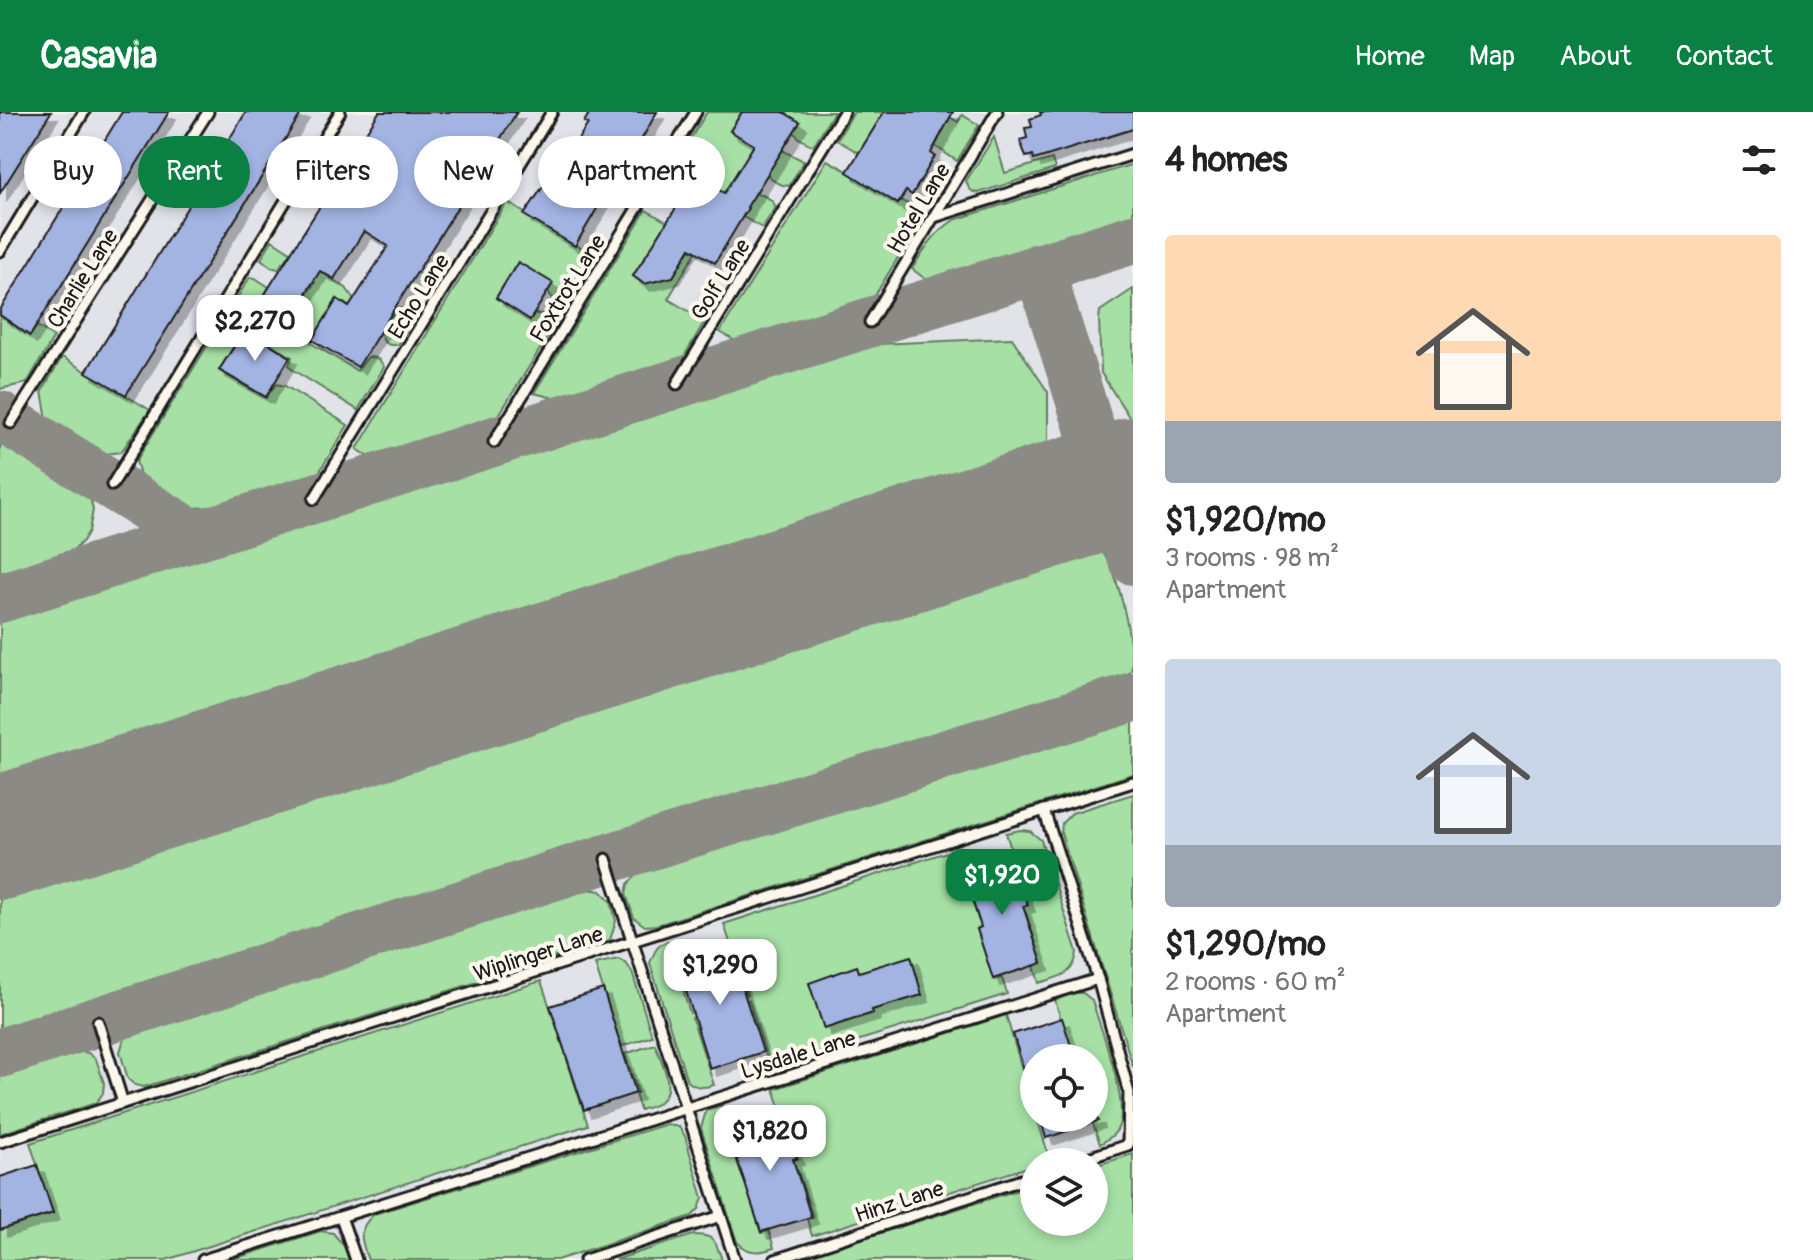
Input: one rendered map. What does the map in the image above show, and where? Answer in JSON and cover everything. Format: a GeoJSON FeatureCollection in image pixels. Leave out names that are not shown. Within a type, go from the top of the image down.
{"type":"FeatureCollection","features":[{"type":"Feature","properties":{"kind":"lane"},"geometry":{"type":"LineString","coordinates":[[0,251],[84,112]]}},
{"type":"Feature","properties":{"kind":"lane","name":"Charlie Lane"},"geometry":{"type":"LineString","coordinates":[[11,423],[208,112]]}},
{"type":"Feature","properties":{"kind":"lane"},"geometry":{"type":"LineString","coordinates":[[112,485],[340,112]]}},
{"type":"Feature","properties":{"kind":"lane","name":"Echo Lane"},"geometry":{"type":"LineString","coordinates":[[314,499],[552,112]]}},
{"type":"Feature","properties":{"kind":"lane","name":"Foxtrot Lane"},"geometry":{"type":"LineString","coordinates":[[494,442],[696,112]]}},
{"type":"Feature","properties":{"kind":"lane","name":"Golf Lane"},"geometry":{"type":"LineString","coordinates":[[677,384],[844,112]]}},
{"type":"Feature","properties":{"kind":"lane","name":"Hotel Lane"},"geometry":{"type":"LineString","coordinates":[[870,322],[997,112]]}},
{"type":"Feature","properties":{"kind":"lane"},"geometry":{"type":"LineString","coordinates":[[933,217],[1133,154]]}},
{"type":"Feature","properties":{"kind":"lane","name":"Wiplinger Lane"},"geometry":{"type":"LineString","coordinates":[[0,1142],[1133,782]]}},
{"type":"Feature","properties":{"kind":"lane"},"geometry":{"type":"LineString","coordinates":[[1044,810],[1098,979],[1129,1093],[1128,1145],[1108,1152]]}},
{"type":"Feature","properties":{"kind":"lane"},"geometry":{"type":"LineString","coordinates":[[606,859],[735,1260]]}},
{"type":"Feature","properties":{"kind":"lane","name":"Lysdale Lane"},"geometry":{"type":"LineString","coordinates":[[203,1260],[1098,979]]}},
{"type":"Feature","properties":{"kind":"lane"},"geometry":{"type":"LineString","coordinates":[[98,1022],[123,1103]]}},
{"type":"Feature","properties":{"kind":"lane","name":"Hinz Lane"},"geometry":{"type":"LineString","coordinates":[[775,1260],[1020,1181]]}},
{"type":"Feature","properties":{"kind":"lane"},"geometry":{"type":"LineString","coordinates":[[585,1260],[721,1216]]}},
{"type":"Feature","properties":{"kind":"lane"},"geometry":{"type":"LineString","coordinates":[[341,1217],[356,1260]]}},
{"type":"Feature","properties":{"kind":"shaded area"},"geometry":{"type":"Polygon","coordinates":[[[0,112],[1133,112],[1133,1260],[0,1260],[0,112]]]}},
{"type":"Feature","properties":{"kind":"green space"},"geometry":{"type":"Polygon","coordinates":[[[707,112],[742,112],[730,131],[776,158],[782,150],[804,161],[789,186],[776,183],[767,174],[755,194],[767,197],[776,207],[762,228],[743,217],[748,208],[725,194],[725,136],[692,136],[707,112]]]}},
{"type":"Feature","properties":{"kind":"green space"},"geometry":{"type":"Polygon","coordinates":[[[783,112],[834,112],[813,146],[793,131],[799,122],[783,112]]]}},
{"type":"Feature","properties":{"kind":"green space"},"geometry":{"type":"Polygon","coordinates":[[[854,112],[884,112],[859,153],[837,140],[854,112]]]}},
{"type":"Feature","properties":{"kind":"green space"},"geometry":{"type":"Polygon","coordinates":[[[942,112],[958,122],[962,115],[979,125],[957,161],[935,146],[939,139],[942,112]]]}},
{"type":"Feature","properties":{"kind":"green space"},"geometry":{"type":"Polygon","coordinates":[[[994,137],[1005,173],[1052,159],[1055,169],[973,192],[966,181],[994,137]]]}},
{"type":"Feature","properties":{"kind":"green space"},"geometry":{"type":"Polygon","coordinates":[[[827,160],[919,210],[922,218],[874,297],[737,342],[720,332],[827,160]]]}},
{"type":"Feature","properties":{"kind":"green space"},"geometry":{"type":"Polygon","coordinates":[[[1133,164],[1133,216],[928,281],[912,269],[935,236],[954,220],[1133,164]]]}},
{"type":"Feature","properties":{"kind":"green space"},"geometry":{"type":"Polygon","coordinates":[[[503,208],[517,208],[597,258],[567,306],[552,298],[548,291],[552,283],[518,262],[496,298],[530,319],[534,314],[545,314],[557,322],[497,418],[371,458],[357,449],[503,208]]]}},
{"type":"Feature","properties":{"kind":"green space"},"geometry":{"type":"Polygon","coordinates":[[[646,210],[667,222],[633,276],[644,284],[673,277],[690,249],[696,252],[668,299],[705,321],[682,360],[558,399],[534,393],[646,210]]]}},
{"type":"Feature","properties":{"kind":"green space"},"geometry":{"type":"Polygon","coordinates":[[[272,240],[346,288],[354,299],[388,320],[398,308],[408,311],[414,320],[398,345],[390,345],[384,342],[381,334],[384,328],[337,299],[311,343],[357,371],[368,357],[381,362],[384,367],[358,410],[293,370],[289,365],[292,357],[245,328],[219,371],[266,398],[276,384],[285,386],[348,425],[318,474],[214,507],[193,508],[142,482],[136,461],[250,277],[269,287],[264,296],[293,316],[315,282],[283,262],[278,269],[261,259],[272,240]]]}},
{"type":"Feature","properties":{"kind":"green space"},"geometry":{"type":"Polygon","coordinates":[[[1133,289],[1133,423],[1101,373],[1099,319],[1100,311],[1133,289]]]}},
{"type":"Feature","properties":{"kind":"green space"},"geometry":{"type":"Polygon","coordinates":[[[0,315],[30,336],[37,326],[54,337],[27,383],[0,389],[0,315]]]}},
{"type":"Feature","properties":{"kind":"green space"},"geometry":{"type":"Polygon","coordinates":[[[1012,338],[1048,392],[1048,456],[1044,462],[0,792],[0,621],[877,344],[1012,338]]]}},
{"type":"Feature","properties":{"kind":"green space"},"geometry":{"type":"Polygon","coordinates":[[[62,357],[150,410],[121,452],[97,455],[48,425],[42,391],[62,357]]]}},
{"type":"Feature","properties":{"kind":"green space"},"geometry":{"type":"Polygon","coordinates":[[[0,435],[89,493],[93,510],[89,531],[72,551],[0,574],[0,435]]]}},
{"type":"Feature","properties":{"kind":"green space"},"geometry":{"type":"Polygon","coordinates":[[[1058,546],[1097,548],[1105,555],[1123,604],[1132,668],[1114,685],[0,1037],[0,883],[1058,546]]]}},
{"type":"Feature","properties":{"kind":"green space"},"geometry":{"type":"Polygon","coordinates":[[[1133,717],[1133,774],[657,925],[645,926],[634,918],[626,894],[628,884],[638,873],[1133,717]]]}},
{"type":"Feature","properties":{"kind":"green space"},"geometry":{"type":"Polygon","coordinates":[[[1133,794],[1133,1067],[1061,833],[1062,823],[1072,813],[1133,794]]]}},
{"type":"Feature","properties":{"kind":"green space"},"geometry":{"type":"Polygon","coordinates":[[[1030,831],[1041,840],[1077,952],[1069,971],[1039,983],[1034,966],[1042,962],[1026,913],[977,929],[994,980],[1002,978],[1007,994],[770,1068],[749,1000],[692,1018],[714,1085],[700,1087],[687,1081],[650,963],[661,944],[668,941],[690,1013],[747,995],[724,924],[956,849],[978,919],[1028,905],[1006,833],[1030,831]]]}},
{"type":"Feature","properties":{"kind":"green space"},"geometry":{"type":"Polygon","coordinates":[[[588,889],[601,891],[611,901],[616,921],[610,940],[144,1087],[128,1079],[120,1052],[128,1034],[588,889]]]}},
{"type":"Feature","properties":{"kind":"green space"},"geometry":{"type":"Polygon","coordinates":[[[618,959],[626,963],[632,972],[652,1036],[623,1046],[620,1040],[566,1057],[588,1125],[166,1260],[0,1260],[0,1230],[53,1213],[30,1143],[541,981],[564,1049],[617,1033],[595,964],[618,959]]]}},
{"type":"Feature","properties":{"kind":"green space"},"geometry":{"type":"Polygon","coordinates":[[[1073,993],[1083,993],[1092,1000],[1106,1044],[1069,1044],[1055,1000],[1073,993]]]}},
{"type":"Feature","properties":{"kind":"green space"},"geometry":{"type":"Polygon","coordinates":[[[1006,1015],[1020,1063],[1020,1132],[1041,1132],[1046,1148],[1020,1148],[1020,1169],[812,1236],[807,1219],[813,1217],[798,1171],[747,1187],[761,1233],[769,1231],[774,1248],[754,1251],[737,1242],[701,1128],[706,1111],[721,1105],[743,1178],[798,1159],[774,1089],[1006,1015]]]}},
{"type":"Feature","properties":{"kind":"green space"},"geometry":{"type":"Polygon","coordinates":[[[655,1044],[666,1075],[667,1091],[658,1103],[640,1110],[635,1094],[638,1092],[625,1054],[655,1044]]]}},
{"type":"Feature","properties":{"kind":"green space"},"geometry":{"type":"Polygon","coordinates":[[[1108,1049],[1119,1094],[1120,1122],[1113,1135],[1100,1144],[1096,1132],[1108,1132],[1108,1049]]]}},
{"type":"Feature","properties":{"kind":"green space"},"geometry":{"type":"Polygon","coordinates":[[[77,1050],[96,1059],[104,1083],[103,1093],[96,1103],[0,1134],[0,1075],[77,1050]]]}},
{"type":"Feature","properties":{"kind":"green space"},"geometry":{"type":"Polygon","coordinates":[[[667,1124],[679,1127],[685,1136],[703,1198],[692,1216],[557,1260],[368,1260],[362,1230],[374,1214],[667,1124]]]}},
{"type":"Feature","properties":{"kind":"green space"},"geometry":{"type":"Polygon","coordinates":[[[1133,1154],[1133,1260],[794,1260],[1020,1189],[1020,1236],[1108,1236],[1108,1162],[1133,1154]]]}},
{"type":"Feature","properties":{"kind":"green space"},"geometry":{"type":"Polygon","coordinates":[[[321,1231],[333,1233],[344,1246],[349,1260],[230,1260],[321,1231]]]}},
{"type":"Feature","properties":{"kind":"green space"},"geometry":{"type":"Polygon","coordinates":[[[693,1235],[713,1240],[722,1260],[615,1260],[693,1235]]]}},
{"type":"Feature","properties":{"kind":"building"},"geometry":{"type":"Polygon","coordinates":[[[0,112],[51,112],[36,136],[24,136],[24,155],[0,193],[0,112]]]}},
{"type":"Feature","properties":{"kind":"building"},"geometry":{"type":"Polygon","coordinates":[[[122,112],[169,112],[154,136],[138,136],[138,162],[122,188],[122,136],[107,136],[122,112]]]}},
{"type":"Feature","properties":{"kind":"building"},"geometry":{"type":"Polygon","coordinates":[[[246,112],[302,112],[287,136],[266,136],[266,170],[250,196],[250,136],[231,136],[246,112]]]}},
{"type":"Feature","properties":{"kind":"building"},"geometry":{"type":"Polygon","coordinates":[[[379,112],[517,112],[502,136],[414,136],[414,208],[457,208],[358,367],[312,340],[337,299],[349,307],[388,246],[364,231],[334,279],[320,271],[294,312],[265,294],[319,208],[398,208],[398,136],[364,136],[379,112]]]}},
{"type":"Feature","properties":{"kind":"building"},"geometry":{"type":"Polygon","coordinates":[[[590,112],[657,112],[643,136],[580,136],[588,124],[584,122],[590,112]]]}},
{"type":"Feature","properties":{"kind":"building"},"geometry":{"type":"Polygon","coordinates":[[[742,112],[783,112],[800,122],[715,263],[690,248],[673,277],[644,284],[633,276],[676,208],[725,208],[725,191],[754,145],[730,131],[742,112]]]}},
{"type":"Feature","properties":{"kind":"building"},"geometry":{"type":"Polygon","coordinates":[[[884,112],[953,112],[931,153],[935,156],[912,195],[906,191],[898,204],[847,172],[884,112]]]}},
{"type":"Feature","properties":{"kind":"building"},"geometry":{"type":"Polygon","coordinates":[[[1040,112],[1133,112],[1133,129],[1034,160],[1033,155],[1026,157],[1020,140],[1027,138],[1025,128],[1032,127],[1030,119],[1041,115],[1040,112]]]}},
{"type":"Feature","properties":{"kind":"building"},"geometry":{"type":"Polygon","coordinates":[[[538,194],[538,208],[597,208],[575,246],[524,215],[538,194]]]}},
{"type":"Feature","properties":{"kind":"building"},"geometry":{"type":"Polygon","coordinates":[[[63,208],[109,208],[30,336],[0,315],[0,310],[63,208]]]}},
{"type":"Feature","properties":{"kind":"building"},"geometry":{"type":"Polygon","coordinates":[[[187,208],[242,208],[126,395],[86,372],[187,208]]]}},
{"type":"Feature","properties":{"kind":"building"},"geometry":{"type":"Polygon","coordinates":[[[518,262],[553,283],[530,320],[496,298],[518,262]]]}},
{"type":"Feature","properties":{"kind":"building"},"geometry":{"type":"Polygon","coordinates":[[[246,328],[290,357],[266,397],[219,370],[246,328]]]}},
{"type":"Feature","properties":{"kind":"building"},"geometry":{"type":"Polygon","coordinates":[[[1012,856],[1028,905],[1023,906],[1042,963],[993,979],[963,871],[1012,856]]]}},
{"type":"Feature","properties":{"kind":"building"},"geometry":{"type":"Polygon","coordinates":[[[729,946],[763,1052],[710,1069],[677,962],[729,946]]]}},
{"type":"Feature","properties":{"kind":"building"},"geometry":{"type":"Polygon","coordinates":[[[911,956],[922,995],[824,1029],[809,983],[857,966],[859,972],[911,956]]]}},
{"type":"Feature","properties":{"kind":"building"},"geometry":{"type":"Polygon","coordinates":[[[603,989],[636,1093],[584,1110],[550,1006],[603,989]]]}},
{"type":"Feature","properties":{"kind":"building"},"geometry":{"type":"Polygon","coordinates":[[[1062,1018],[1070,1044],[1020,1044],[1020,1057],[1013,1034],[1062,1018]]]}},
{"type":"Feature","properties":{"kind":"building"},"geometry":{"type":"Polygon","coordinates":[[[782,1114],[797,1158],[793,1159],[811,1217],[761,1232],[728,1132],[782,1114]]]}},
{"type":"Feature","properties":{"kind":"building"},"geometry":{"type":"Polygon","coordinates":[[[1044,1132],[1064,1132],[1046,1138],[1044,1132]]]}},
{"type":"Feature","properties":{"kind":"building"},"geometry":{"type":"Polygon","coordinates":[[[37,1165],[53,1213],[0,1230],[0,1177],[37,1165]]]}},
{"type":"Feature","properties":{"kind":"taxiway"},"geometry":{"type":"LineString","coordinates":[[0,598],[1133,239]]}},
{"type":"Feature","properties":{"kind":"taxiway"},"geometry":{"type":"LineString","coordinates":[[1039,268],[1133,560]]}},
{"type":"Feature","properties":{"kind":"taxiway"},"geometry":{"type":"LineString","coordinates":[[0,416],[195,536]]}},
{"type":"Feature","properties":{"kind":"taxiway"},"geometry":{"type":"LineString","coordinates":[[0,1053],[606,859],[1133,697]]}},
{"type":"Feature","properties":{"kind":"runway"},"geometry":{"type":"LineString","coordinates":[[0,838],[1133,479]]}}]}
